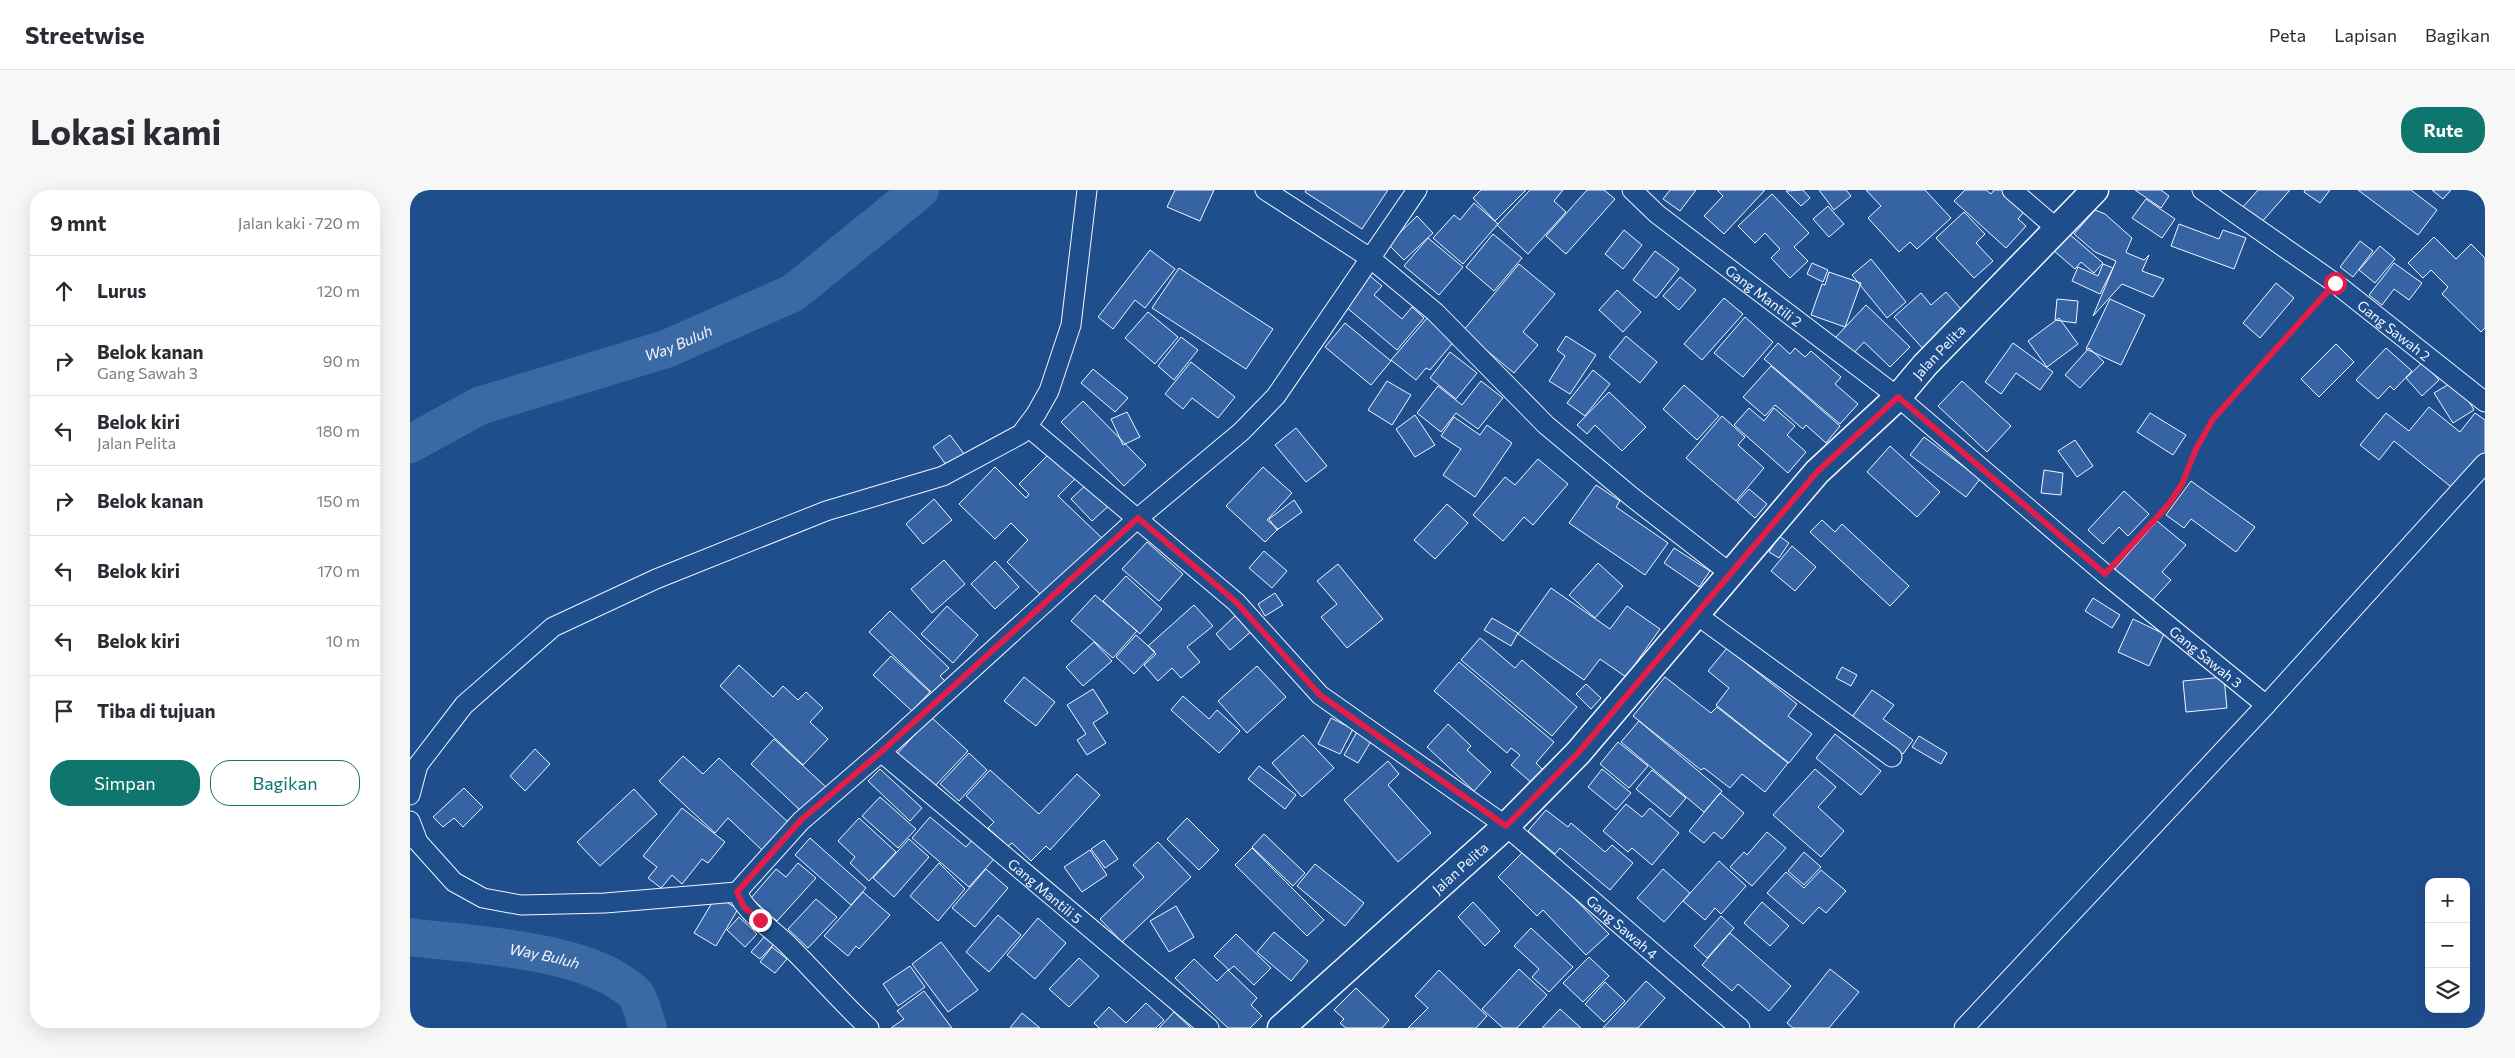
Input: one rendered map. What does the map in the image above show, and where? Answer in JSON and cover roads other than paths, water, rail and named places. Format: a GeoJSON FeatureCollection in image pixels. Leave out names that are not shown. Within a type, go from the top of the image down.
{"type":"FeatureCollection","features":[{"type":"Feature","properties":{"kind":"street"},"geometry":{"type":"LineString","coordinates":[[410,795],[418,765],[464,706],[552,627],[656,579],[826,511],[943,476],[1021,434],[1049,391],[1071,325],[1087,190]]}},
{"type":"Feature","properties":{"kind":"street"},"geometry":{"type":"LineString","coordinates":[[1265,190],[1370,258],[1435,312],[1546,425],[1632,497],[1731,574]]}},
{"type":"Feature","properties":{"kind":"street"},"geometry":{"type":"LineString","coordinates":[[410,822],[418,842],[454,882],[483,898],[521,905],[605,904],[737,892],[801,820],[881,752],[1138,518],[1240,432],[1276,396],[1417,190]]}},
{"type":"Feature","properties":{"kind":"street","name":"Gang Mantili 2"},"geometry":{"type":"LineString","coordinates":[[1632,190],[1657,214],[1898,397]]}},
{"type":"Feature","properties":{"kind":"street"},"geometry":{"type":"LineString","coordinates":[[2012,190],[2056,228]]}},
{"type":"Feature","properties":{"kind":"street","name":"Jalan Pelita"},"geometry":{"type":"LineString","coordinates":[[1281,1028],[1506,826],[1578,753],[1817,472],[1898,397],[1925,364],[2095,190]]}},
{"type":"Feature","properties":{"kind":"street","name":"Gang Sawah 2"},"geometry":{"type":"LineString","coordinates":[[2202,190],[2335,283],[2485,402]]}},
{"type":"Feature","properties":{"kind":"street","name":"Gang Sawah 3"},"geometry":{"type":"LineString","coordinates":[[1898,397],[2105,574],[2266,705]]}},
{"type":"Feature","properties":{"kind":"street","name":"Gang Sawah 4"},"geometry":{"type":"LineString","coordinates":[[1027,426],[1236,602],[1320,695],[1506,826],[1740,1028]]}},
{"type":"Feature","properties":{"kind":"street"},"geometry":{"type":"LineString","coordinates":[[1964,1028],[2266,705],[2485,463]]}},
{"type":"Feature","properties":{"kind":"street"},"geometry":{"type":"LineString","coordinates":[[1697,615],[1892,757]]}},
{"type":"Feature","properties":{"kind":"street","name":"Gang Mantili 5"},"geometry":{"type":"LineString","coordinates":[[881,752],[1209,1028]]}},
{"type":"Feature","properties":{"kind":"street"},"geometry":{"type":"LineString","coordinates":[[737,892],[744,907],[789,946],[840,1002],[869,1028]]}},
{"type":"Feature","properties":{"kind":"waterway","name":"Way Buluh"},"geometry":{"type":"LineString","coordinates":[[410,444],[479,406],[666,349],[793,293],[920,190]]}},
{"type":"Feature","properties":{"kind":"waterway","name":"Way Buluh"},"geometry":{"type":"LineString","coordinates":[[410,937],[528,951],[589,967],[614,978],[634,993],[648,1028]]}}]}
